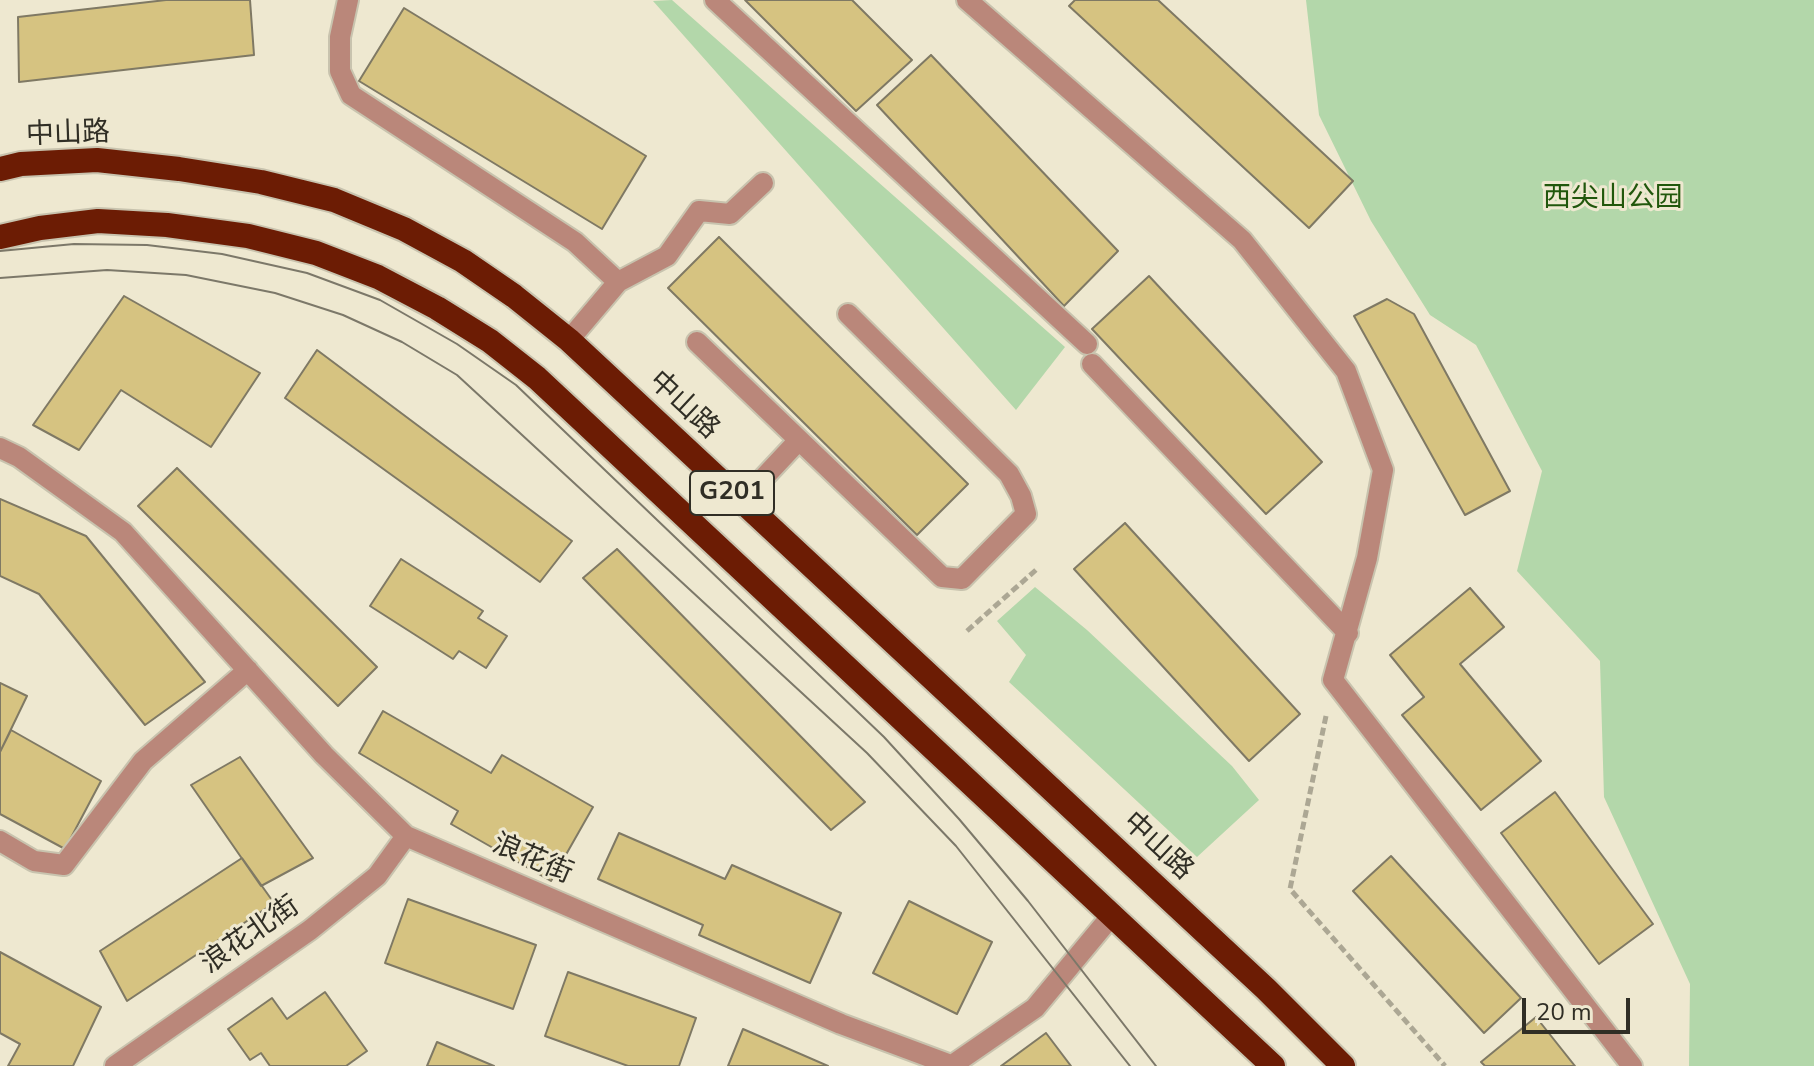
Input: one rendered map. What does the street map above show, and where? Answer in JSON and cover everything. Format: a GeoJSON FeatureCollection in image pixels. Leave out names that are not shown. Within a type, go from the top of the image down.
{"type":"FeatureCollection","features":[{"type":"Feature","properties":{"kind":"highway","name":"中山路"},"geometry":{"type":"LineString","coordinates":[[0,169],[21,164],[97,160],[261,182],[334,200],[404,229],[463,261],[514,296],[569,340],[1254,978],[1343,1066]]}},
{"type":"Feature","properties":{"kind":"highway","name":"G201"},"geometry":{"type":"LineString","coordinates":[[0,237],[40,228],[98,221],[167,225],[248,236],[316,253],[378,277],[490,341],[537,378],[1273,1066]]}},
{"type":"Feature","properties":{"kind":"street"},"geometry":{"type":"LineString","coordinates":[[348,0],[340,37],[340,71],[351,95],[575,242],[618,282]]}},
{"type":"Feature","properties":{"kind":"street"},"geometry":{"type":"LineString","coordinates":[[715,0],[1087,344]]}},
{"type":"Feature","properties":{"kind":"street"},"geometry":{"type":"LineString","coordinates":[[967,0],[1242,240],[1346,371],[1383,470],[1367,558],[1333,680],[1632,1066]]}},
{"type":"Feature","properties":{"kind":"street"},"geometry":{"type":"LineString","coordinates":[[569,340],[618,282],[667,256],[699,211],[730,214],[763,183]]}},
{"type":"Feature","properties":{"kind":"street"},"geometry":{"type":"LineString","coordinates":[[697,342],[942,577],[962,579],[1026,514],[1021,496],[1009,474],[848,314]]}},
{"type":"Feature","properties":{"kind":"street"},"geometry":{"type":"LineString","coordinates":[[1092,364],[1348,633]]}},
{"type":"Feature","properties":{"kind":"street"},"geometry":{"type":"LineString","coordinates":[[741,502],[799,440]]}},
{"type":"Feature","properties":{"kind":"street","name":"浪花街"},"geometry":{"type":"LineString","coordinates":[[0,448],[19,457],[123,532],[324,755],[406,836],[841,1024],[951,1066],[1035,1008],[1113,914]]}},
{"type":"Feature","properties":{"kind":"street"},"geometry":{"type":"LineString","coordinates":[[0,841],[34,861],[64,865],[143,761],[248,670]]}},
{"type":"Feature","properties":{"kind":"street","name":"浪花北街"},"geometry":{"type":"LineString","coordinates":[[115,1066],[310,930],[377,876],[406,836]]}},
{"type":"Feature","properties":{"kind":"path"},"geometry":{"type":"LineString","coordinates":[[967,631],[1037,569]]}},
{"type":"Feature","properties":{"kind":"path"},"geometry":{"type":"LineString","coordinates":[[1333,680],[1290,889],[1445,1066]]}},
{"type":"Feature","properties":{"kind":"green space"},"geometry":{"type":"Polygon","coordinates":[[[672,0],[1065,347],[1016,410],[653,1],[672,0]]]}},
{"type":"Feature","properties":{"kind":"green space","name":"西尖山公园"},"geometry":{"type":"Polygon","coordinates":[[[1306,0],[1814,0],[1814,1066],[1689,1066],[1690,984],[1604,797],[1600,661],[1517,571],[1542,471],[1476,345],[1430,315],[1371,221],[1319,115],[1306,0]]]}},
{"type":"Feature","properties":{"kind":"green space"},"geometry":{"type":"Polygon","coordinates":[[[1035,587],[1087,630],[1232,766],[1259,800],[1197,857],[1009,682],[1026,655],[997,621],[1035,587]]]}},
{"type":"Feature","properties":{"kind":"building"},"geometry":{"type":"Polygon","coordinates":[[[166,0],[250,0],[254,55],[19,82],[18,17],[166,0]]]}},
{"type":"Feature","properties":{"kind":"building"},"geometry":{"type":"Polygon","coordinates":[[[745,0],[852,0],[912,60],[856,111],[745,0]]]}},
{"type":"Feature","properties":{"kind":"building"},"geometry":{"type":"Polygon","coordinates":[[[1075,0],[1158,0],[1353,181],[1309,228],[1069,6],[1075,0]]]}},
{"type":"Feature","properties":{"kind":"building"},"geometry":{"type":"Polygon","coordinates":[[[404,8],[646,156],[602,229],[359,81],[404,8]]]}},
{"type":"Feature","properties":{"kind":"building"},"geometry":{"type":"Polygon","coordinates":[[[931,55],[1118,251],[1064,306],[877,105],[931,55]]]}},
{"type":"Feature","properties":{"kind":"building"},"geometry":{"type":"Polygon","coordinates":[[[719,237],[968,484],[917,535],[668,288],[719,237]]]}},
{"type":"Feature","properties":{"kind":"building"},"geometry":{"type":"Polygon","coordinates":[[[1149,276],[1322,462],[1266,514],[1092,329],[1149,276]]]}},
{"type":"Feature","properties":{"kind":"building"},"geometry":{"type":"Polygon","coordinates":[[[124,296],[260,373],[211,447],[121,390],[79,450],[33,425],[124,296]]]}},
{"type":"Feature","properties":{"kind":"building"},"geometry":{"type":"Polygon","coordinates":[[[1387,299],[1414,314],[1510,491],[1465,515],[1354,316],[1387,299]]]}},
{"type":"Feature","properties":{"kind":"building"},"geometry":{"type":"Polygon","coordinates":[[[317,350],[572,541],[540,582],[285,398],[317,350]]]}},
{"type":"Feature","properties":{"kind":"building"},"geometry":{"type":"Polygon","coordinates":[[[177,468],[377,667],[338,706],[138,506],[177,468]]]}},
{"type":"Feature","properties":{"kind":"building"},"geometry":{"type":"Polygon","coordinates":[[[0,499],[86,536],[205,682],[145,725],[39,594],[0,576],[0,499]]]}},
{"type":"Feature","properties":{"kind":"building"},"geometry":{"type":"Polygon","coordinates":[[[1125,523],[1300,714],[1249,761],[1074,569],[1125,523]]]}},
{"type":"Feature","properties":{"kind":"building"},"geometry":{"type":"Polygon","coordinates":[[[617,549],[865,802],[831,830],[583,578],[617,549]]]}},
{"type":"Feature","properties":{"kind":"building"},"geometry":{"type":"Polygon","coordinates":[[[401,559],[483,611],[478,618],[507,636],[486,668],[459,651],[453,659],[370,606],[401,559]]]}},
{"type":"Feature","properties":{"kind":"building"},"geometry":{"type":"Polygon","coordinates":[[[1470,588],[1504,627],[1460,664],[1541,761],[1481,810],[1402,715],[1424,697],[1390,655],[1470,588]]]}},
{"type":"Feature","properties":{"kind":"building"},"geometry":{"type":"Polygon","coordinates":[[[0,683],[27,696],[0,752],[0,683]]]}},
{"type":"Feature","properties":{"kind":"building"},"geometry":{"type":"Polygon","coordinates":[[[383,711],[491,773],[502,755],[593,807],[551,881],[451,824],[458,811],[359,753],[383,711]]]}},
{"type":"Feature","properties":{"kind":"building"},"geometry":{"type":"Polygon","coordinates":[[[11,730],[101,781],[65,849],[0,814],[0,752],[11,730]]]}},
{"type":"Feature","properties":{"kind":"building"},"geometry":{"type":"Polygon","coordinates":[[[240,757],[313,858],[261,886],[191,785],[240,757]]]}},
{"type":"Feature","properties":{"kind":"building"},"geometry":{"type":"Polygon","coordinates":[[[1555,792],[1653,924],[1599,964],[1501,833],[1555,792]]]}},
{"type":"Feature","properties":{"kind":"building"},"geometry":{"type":"Polygon","coordinates":[[[619,833],[725,879],[732,865],[841,913],[810,983],[699,935],[703,925],[598,879],[619,833]]]}},
{"type":"Feature","properties":{"kind":"building"},"geometry":{"type":"Polygon","coordinates":[[[1391,856],[1521,998],[1484,1033],[1353,891],[1391,856]]]}},
{"type":"Feature","properties":{"kind":"building"},"geometry":{"type":"Polygon","coordinates":[[[242,858],[274,903],[127,1001],[100,951],[242,858]]]}},
{"type":"Feature","properties":{"kind":"building"},"geometry":{"type":"Polygon","coordinates":[[[408,899],[536,945],[513,1009],[385,963],[408,899]]]}},
{"type":"Feature","properties":{"kind":"building"},"geometry":{"type":"Polygon","coordinates":[[[909,901],[992,942],[957,1014],[873,973],[909,901]]]}},
{"type":"Feature","properties":{"kind":"building"},"geometry":{"type":"Polygon","coordinates":[[[0,952],[101,1007],[73,1066],[8,1066],[20,1044],[0,1033],[0,952]]]}},
{"type":"Feature","properties":{"kind":"building"},"geometry":{"type":"Polygon","coordinates":[[[568,972],[696,1018],[679,1066],[628,1066],[545,1036],[568,972]]]}},
{"type":"Feature","properties":{"kind":"building"},"geometry":{"type":"Polygon","coordinates":[[[325,992],[367,1051],[346,1066],[270,1066],[261,1053],[250,1060],[228,1029],[272,998],[287,1019],[325,992]]]}},
{"type":"Feature","properties":{"kind":"building"},"geometry":{"type":"Polygon","coordinates":[[[1536,1017],[1575,1066],[1485,1066],[1481,1062],[1536,1017]]]}},
{"type":"Feature","properties":{"kind":"building"},"geometry":{"type":"Polygon","coordinates":[[[743,1029],[828,1066],[728,1066],[743,1029]]]}},
{"type":"Feature","properties":{"kind":"building"},"geometry":{"type":"Polygon","coordinates":[[[1046,1033],[1071,1066],[1001,1066],[1046,1033]]]}},
{"type":"Feature","properties":{"kind":"building"},"geometry":{"type":"Polygon","coordinates":[[[437,1042],[494,1066],[427,1066],[437,1042]]]}},
{"type":"Feature","properties":{"kind":"tram line"},"geometry":{"type":"LineString","coordinates":[[0,251],[74,244],[147,245],[222,254],[307,273],[380,300],[457,344],[516,385],[884,737],[1028,901],[1156,1066]]}},
{"type":"Feature","properties":{"kind":"tram line"},"geometry":{"type":"LineString","coordinates":[[0,278],[107,270],[186,275],[275,293],[343,315],[402,342],[457,375],[867,753],[956,846],[1130,1066]]}}]}
